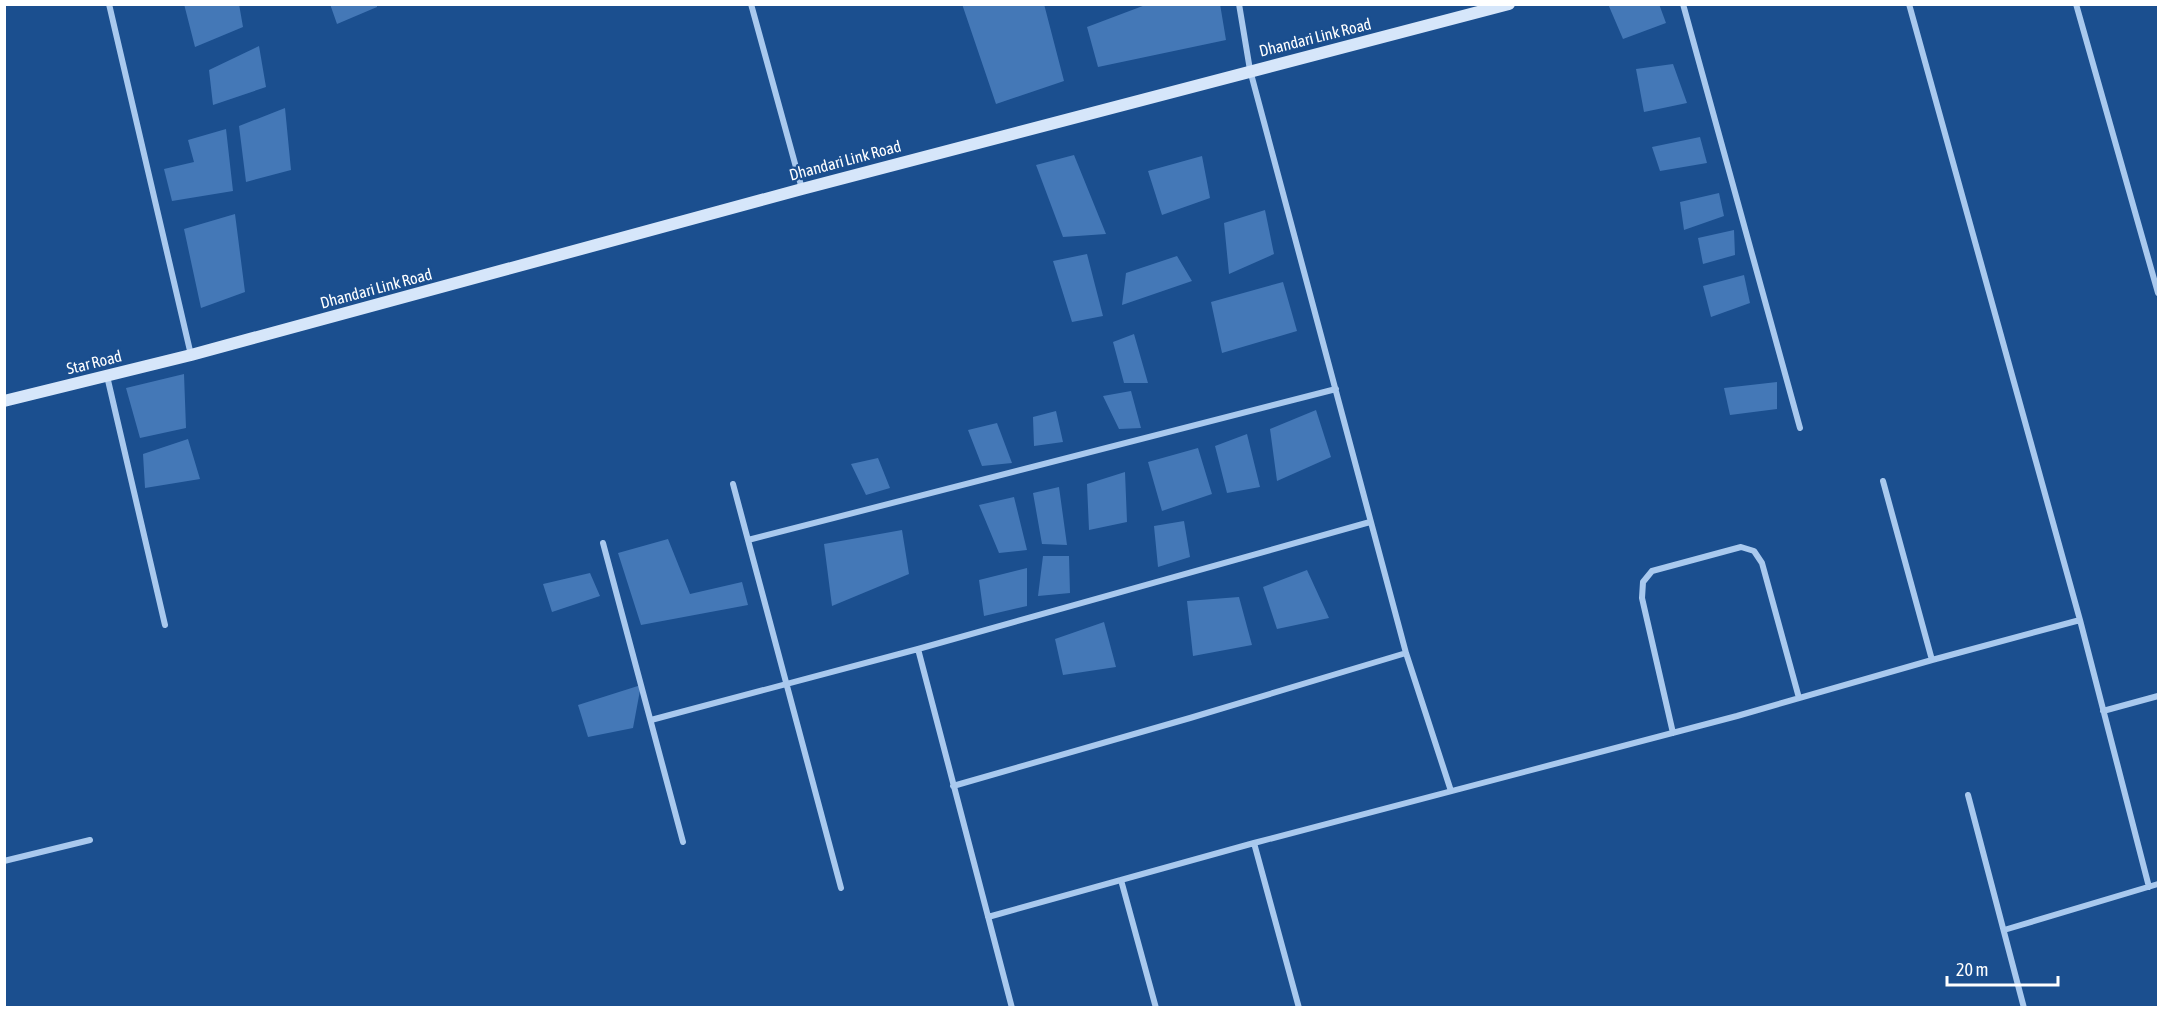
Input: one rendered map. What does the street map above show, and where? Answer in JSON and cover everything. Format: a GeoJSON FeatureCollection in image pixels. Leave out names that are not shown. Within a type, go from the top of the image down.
{"type":"FeatureCollection","features":[{"type":"Feature","properties":{"kind":"street"},"geometry":{"type":"LineString","coordinates":[[109,4],[191,356]]}},
{"type":"Feature","properties":{"kind":"street"},"geometry":{"type":"LineString","coordinates":[[751,4],[802,189]]}},
{"type":"Feature","properties":{"kind":"street"},"geometry":{"type":"LineString","coordinates":[[1239,4],[1250,70],[1370,522],[1406,653],[1451,791]]}},
{"type":"Feature","properties":{"kind":"street","name":"Dhandari Link Road"},"geometry":{"type":"LineString","coordinates":[[191,356],[802,189],[1509,4]]}},
{"type":"Feature","properties":{"kind":"street"},"geometry":{"type":"LineString","coordinates":[[1683,4],[1800,428]]}},
{"type":"Feature","properties":{"kind":"street"},"geometry":{"type":"LineString","coordinates":[[1909,4],[2080,620],[2149,887]]}},
{"type":"Feature","properties":{"kind":"street"},"geometry":{"type":"LineString","coordinates":[[2076,4],[2158,292]]}},
{"type":"Feature","properties":{"kind":"street","name":"Star Road"},"geometry":{"type":"LineString","coordinates":[[4,402],[191,356]]}},
{"type":"Feature","properties":{"kind":"street"},"geometry":{"type":"LineString","coordinates":[[107,376],[165,625]]}},
{"type":"Feature","properties":{"kind":"street"},"geometry":{"type":"LineString","coordinates":[[748,540],[1336,389]]}},
{"type":"Feature","properties":{"kind":"street"},"geometry":{"type":"LineString","coordinates":[[1883,481],[1932,660]]}},
{"type":"Feature","properties":{"kind":"street"},"geometry":{"type":"LineString","coordinates":[[733,484],[841,888]]}},
{"type":"Feature","properties":{"kind":"street"},"geometry":{"type":"LineString","coordinates":[[651,720],[918,649],[1370,522]]}},
{"type":"Feature","properties":{"kind":"street"},"geometry":{"type":"LineString","coordinates":[[603,543],[683,842]]}},
{"type":"Feature","properties":{"kind":"street"},"geometry":{"type":"LineString","coordinates":[[1673,733],[1642,598],[1643,582],[1652,571],[1742,547],[1754,551],[1762,563],[1799,698]]}},
{"type":"Feature","properties":{"kind":"street"},"geometry":{"type":"LineString","coordinates":[[988,917],[1254,843],[1673,733],[2080,620]]}},
{"type":"Feature","properties":{"kind":"street"},"geometry":{"type":"LineString","coordinates":[[918,649],[1012,1008]]}},
{"type":"Feature","properties":{"kind":"street"},"geometry":{"type":"LineString","coordinates":[[953,786],[1406,653]]}},
{"type":"Feature","properties":{"kind":"street"},"geometry":{"type":"LineString","coordinates":[[2103,711],[2158,696]]}},
{"type":"Feature","properties":{"kind":"street"},"geometry":{"type":"LineString","coordinates":[[1968,795],[2024,1008]]}},
{"type":"Feature","properties":{"kind":"street"},"geometry":{"type":"LineString","coordinates":[[4,861],[90,840]]}},
{"type":"Feature","properties":{"kind":"street"},"geometry":{"type":"LineString","coordinates":[[1254,843],[1299,1008]]}},
{"type":"Feature","properties":{"kind":"street"},"geometry":{"type":"LineString","coordinates":[[1121,880],[1156,1008]]}},
{"type":"Feature","properties":{"kind":"street"},"geometry":{"type":"LineString","coordinates":[[2004,930],[2158,884]]}},
{"type":"Feature","properties":{"kind":"building"},"geometry":{"type":"Polygon","coordinates":[[[184,4],[239,4],[243,27],[195,47],[184,4]]]}},
{"type":"Feature","properties":{"kind":"building"},"geometry":{"type":"Polygon","coordinates":[[[330,4],[377,4],[377,7],[337,24],[330,4]]]}},
{"type":"Feature","properties":{"kind":"building"},"geometry":{"type":"Polygon","coordinates":[[[962,4],[1044,4],[1064,81],[996,104],[962,4]]]}},
{"type":"Feature","properties":{"kind":"building"},"geometry":{"type":"Polygon","coordinates":[[[1148,4],[1220,4],[1226,40],[1098,67],[1087,27],[1148,4]]]}},
{"type":"Feature","properties":{"kind":"building"},"geometry":{"type":"Polygon","coordinates":[[[1608,4],[1659,4],[1666,23],[1623,39],[1608,4]]]}},
{"type":"Feature","properties":{"kind":"building"},"geometry":{"type":"Polygon","coordinates":[[[259,46],[266,87],[213,105],[209,70],[259,46]]]}},
{"type":"Feature","properties":{"kind":"building"},"geometry":{"type":"Polygon","coordinates":[[[1673,64],[1687,103],[1644,112],[1636,69],[1673,64]]]}},
{"type":"Feature","properties":{"kind":"building"},"geometry":{"type":"Polygon","coordinates":[[[285,108],[291,170],[246,182],[239,126],[285,108]]]}},
{"type":"Feature","properties":{"kind":"building"},"geometry":{"type":"Polygon","coordinates":[[[226,129],[233,191],[172,201],[164,169],[194,162],[188,140],[226,129]]]}},
{"type":"Feature","properties":{"kind":"building"},"geometry":{"type":"Polygon","coordinates":[[[1700,137],[1707,163],[1660,171],[1652,147],[1700,137]]]}},
{"type":"Feature","properties":{"kind":"building"},"geometry":{"type":"Polygon","coordinates":[[[1074,155],[1106,234],[1063,237],[1036,165],[1074,155]]]}},
{"type":"Feature","properties":{"kind":"building"},"geometry":{"type":"Polygon","coordinates":[[[1202,156],[1210,198],[1162,215],[1148,171],[1202,156]]]}},
{"type":"Feature","properties":{"kind":"building"},"geometry":{"type":"Polygon","coordinates":[[[1719,193],[1724,216],[1684,230],[1680,202],[1719,193]]]}},
{"type":"Feature","properties":{"kind":"building"},"geometry":{"type":"Polygon","coordinates":[[[1265,210],[1274,254],[1229,274],[1224,223],[1265,210]]]}},
{"type":"Feature","properties":{"kind":"building"},"geometry":{"type":"Polygon","coordinates":[[[235,214],[245,292],[201,308],[184,229],[235,214]]]}},
{"type":"Feature","properties":{"kind":"building"},"geometry":{"type":"Polygon","coordinates":[[[1734,230],[1735,255],[1703,264],[1698,238],[1734,230]]]}},
{"type":"Feature","properties":{"kind":"building"},"geometry":{"type":"Polygon","coordinates":[[[1087,254],[1103,316],[1072,322],[1053,261],[1087,254]]]}},
{"type":"Feature","properties":{"kind":"building"},"geometry":{"type":"Polygon","coordinates":[[[1177,256],[1192,281],[1122,305],[1126,273],[1177,256]]]}},
{"type":"Feature","properties":{"kind":"building"},"geometry":{"type":"Polygon","coordinates":[[[1744,275],[1750,303],[1711,317],[1703,286],[1744,275]]]}},
{"type":"Feature","properties":{"kind":"building"},"geometry":{"type":"Polygon","coordinates":[[[1283,282],[1297,331],[1222,353],[1211,302],[1283,282]]]}},
{"type":"Feature","properties":{"kind":"building"},"geometry":{"type":"Polygon","coordinates":[[[1134,334],[1148,383],[1124,383],[1113,342],[1134,334]]]}},
{"type":"Feature","properties":{"kind":"building"},"geometry":{"type":"Polygon","coordinates":[[[184,374],[186,428],[140,438],[126,388],[184,374]]]}},
{"type":"Feature","properties":{"kind":"building"},"geometry":{"type":"Polygon","coordinates":[[[1777,382],[1777,409],[1730,415],[1724,388],[1777,382]]]}},
{"type":"Feature","properties":{"kind":"building"},"geometry":{"type":"Polygon","coordinates":[[[1131,391],[1141,428],[1119,429],[1103,396],[1131,391]]]}},
{"type":"Feature","properties":{"kind":"building"},"geometry":{"type":"Polygon","coordinates":[[[1316,410],[1331,457],[1277,481],[1270,429],[1316,410]]]}},
{"type":"Feature","properties":{"kind":"building"},"geometry":{"type":"Polygon","coordinates":[[[1056,411],[1063,442],[1034,446],[1033,417],[1056,411]]]}},
{"type":"Feature","properties":{"kind":"building"},"geometry":{"type":"Polygon","coordinates":[[[997,423],[1012,463],[982,466],[968,430],[997,423]]]}},
{"type":"Feature","properties":{"kind":"building"},"geometry":{"type":"Polygon","coordinates":[[[1247,434],[1260,487],[1227,493],[1215,446],[1247,434]]]}},
{"type":"Feature","properties":{"kind":"building"},"geometry":{"type":"Polygon","coordinates":[[[188,439],[200,479],[145,488],[143,454],[188,439]]]}},
{"type":"Feature","properties":{"kind":"building"},"geometry":{"type":"Polygon","coordinates":[[[1198,448],[1212,494],[1162,511],[1148,462],[1198,448]]]}},
{"type":"Feature","properties":{"kind":"building"},"geometry":{"type":"Polygon","coordinates":[[[878,458],[890,488],[866,495],[851,464],[878,458]]]}},
{"type":"Feature","properties":{"kind":"building"},"geometry":{"type":"Polygon","coordinates":[[[1125,472],[1127,522],[1089,530],[1087,484],[1125,472]]]}},
{"type":"Feature","properties":{"kind":"building"},"geometry":{"type":"Polygon","coordinates":[[[1059,487],[1067,545],[1042,544],[1033,493],[1059,487]]]}},
{"type":"Feature","properties":{"kind":"building"},"geometry":{"type":"Polygon","coordinates":[[[1014,497],[1027,550],[999,553],[979,505],[1014,497]]]}},
{"type":"Feature","properties":{"kind":"building"},"geometry":{"type":"Polygon","coordinates":[[[1184,521],[1190,557],[1158,567],[1154,526],[1184,521]]]}},
{"type":"Feature","properties":{"kind":"building"},"geometry":{"type":"Polygon","coordinates":[[[902,530],[909,574],[832,606],[824,544],[902,530]]]}},
{"type":"Feature","properties":{"kind":"building"},"geometry":{"type":"Polygon","coordinates":[[[668,539],[690,594],[742,582],[748,605],[641,625],[618,553],[668,539]]]}},
{"type":"Feature","properties":{"kind":"building"},"geometry":{"type":"Polygon","coordinates":[[[1043,556],[1069,556],[1070,593],[1038,596],[1043,556]]]}},
{"type":"Feature","properties":{"kind":"building"},"geometry":{"type":"Polygon","coordinates":[[[1027,568],[1027,606],[984,616],[979,580],[1027,568]]]}},
{"type":"Feature","properties":{"kind":"building"},"geometry":{"type":"Polygon","coordinates":[[[1307,570],[1329,618],[1277,629],[1263,587],[1307,570]]]}},
{"type":"Feature","properties":{"kind":"building"},"geometry":{"type":"Polygon","coordinates":[[[590,573],[600,596],[552,612],[543,584],[590,573]]]}},
{"type":"Feature","properties":{"kind":"building"},"geometry":{"type":"Polygon","coordinates":[[[1239,597],[1252,645],[1193,656],[1187,601],[1239,597]]]}},
{"type":"Feature","properties":{"kind":"building"},"geometry":{"type":"Polygon","coordinates":[[[1104,622],[1116,667],[1063,675],[1055,639],[1104,622]]]}},
{"type":"Feature","properties":{"kind":"building"},"geometry":{"type":"Polygon","coordinates":[[[641,685],[633,728],[588,737],[578,705],[641,685]]]}}]}
